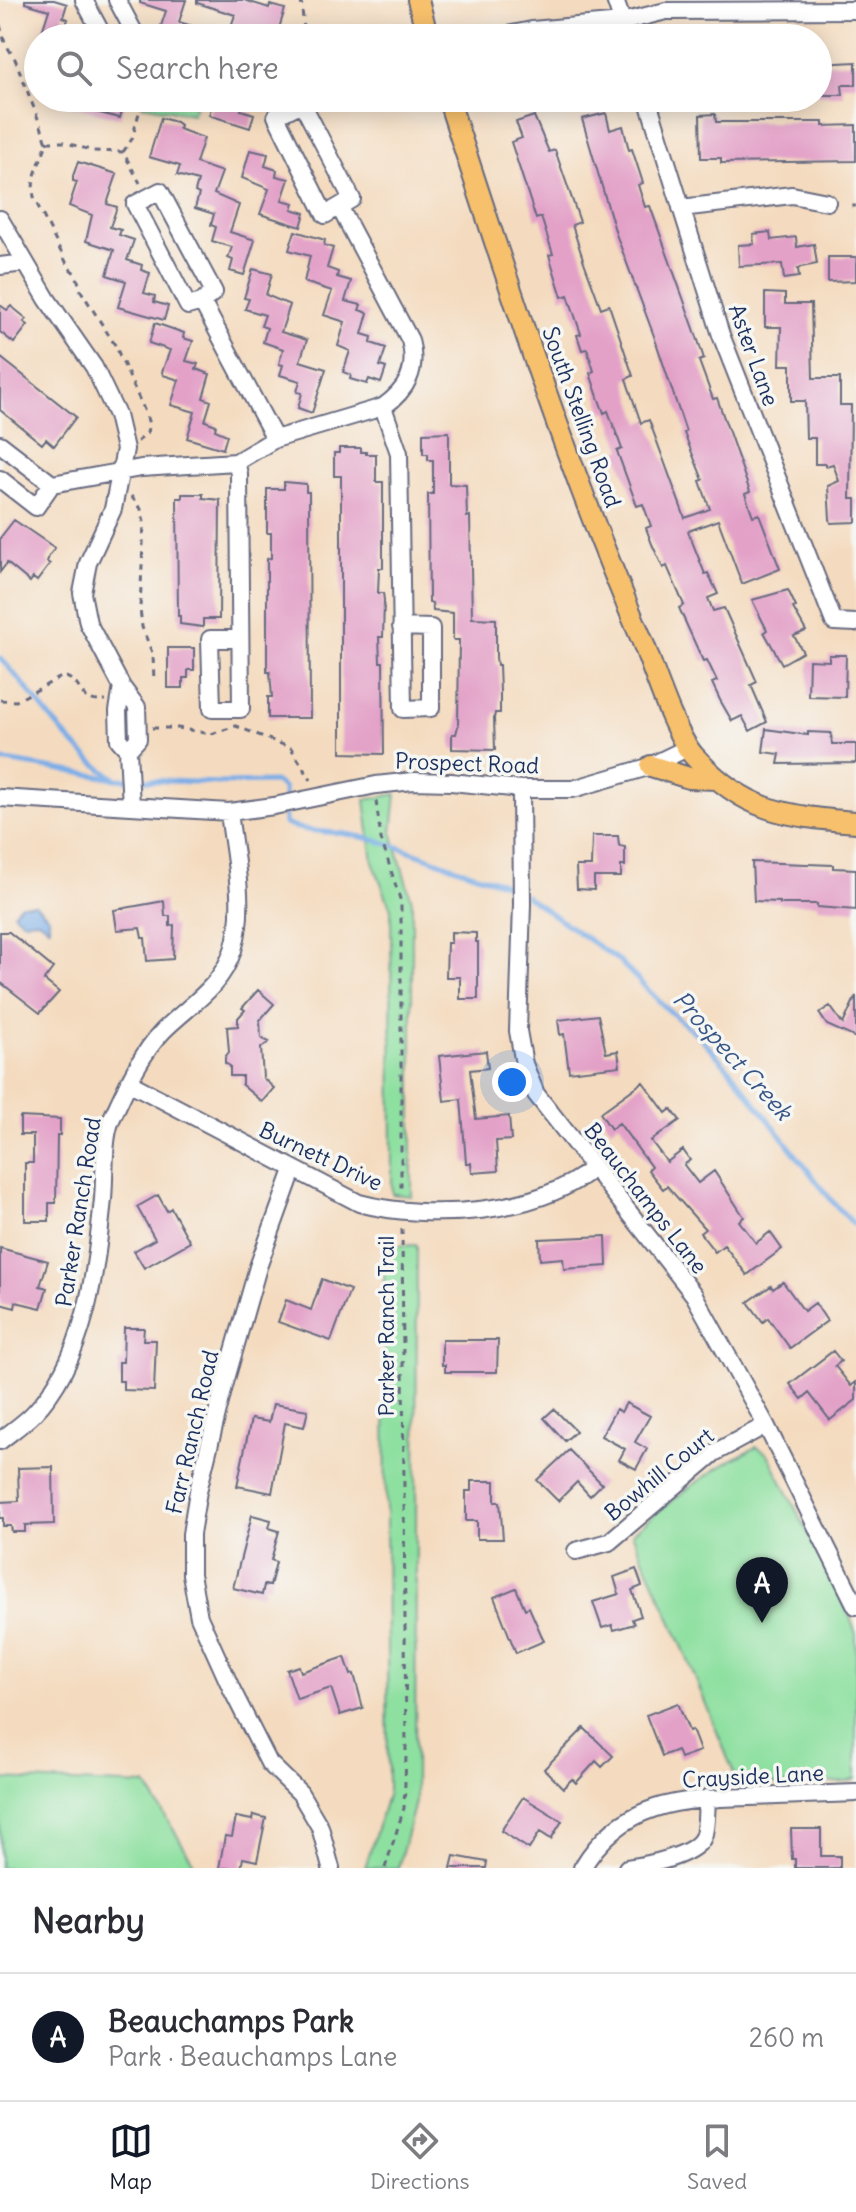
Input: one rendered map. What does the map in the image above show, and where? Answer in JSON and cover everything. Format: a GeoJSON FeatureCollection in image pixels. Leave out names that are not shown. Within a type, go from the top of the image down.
{"type":"FeatureCollection","features":[{"type":"Feature","properties":{"kind":"main road"},"geometry":{"type":"LineString","coordinates":[[418,0],[424,24]]}},
{"type":"Feature","properties":{"kind":"main road","name":"South Stelling Road"},"geometry":{"type":"LineString","coordinates":[[453,112],[552,408],[619,588],[687,748]]}},
{"type":"Feature","properties":{"kind":"main road"},"geometry":{"type":"LineString","coordinates":[[687,748],[735,794],[782,814],[856,822]]}},
{"type":"Feature","properties":{"kind":"main road"},"geometry":{"type":"LineString","coordinates":[[651,766],[689,778],[717,779]]}},
{"type":"Feature","properties":{"kind":"street"},"geometry":{"type":"LineString","coordinates":[[84,0],[97,24]]}},
{"type":"Feature","properties":{"kind":"street"},"geometry":{"type":"LineString","coordinates":[[117,0],[130,24]]}},
{"type":"Feature","properties":{"kind":"street"},"geometry":{"type":"LineString","coordinates":[[615,0],[623,24]]}},
{"type":"Feature","properties":{"kind":"street"},"geometry":{"type":"LineString","coordinates":[[638,24],[666,11],[856,10]]}},
{"type":"Feature","properties":{"kind":"street"},"geometry":{"type":"LineString","coordinates":[[284,112],[276,116],[325,215],[352,199],[307,112]]}},
{"type":"Feature","properties":{"kind":"street","name":"Aster Lane"},"geometry":{"type":"LineString","coordinates":[[651,112],[721,335],[834,622],[856,623]]}},
{"type":"Feature","properties":{"kind":"street"},"geometry":{"type":"LineString","coordinates":[[160,191],[214,292],[202,302],[188,306],[135,204],[160,191]]}},
{"type":"Feature","properties":{"kind":"street"},"geometry":{"type":"LineString","coordinates":[[681,208],[792,195],[827,202]]}},
{"type":"Feature","properties":{"kind":"street"},"geometry":{"type":"LineString","coordinates":[[0,479],[36,507],[52,484],[141,468],[236,462],[275,439],[383,407],[397,397],[409,381],[413,352],[410,340],[340,208]]}},
{"type":"Feature","properties":{"kind":"street"},"geometry":{"type":"LineString","coordinates":[[0,221],[94,367],[117,415],[125,449],[113,509],[88,563],[82,593],[88,623],[122,687],[118,711],[119,740],[128,750],[131,806]]}},
{"type":"Feature","properties":{"kind":"street"},"geometry":{"type":"LineString","coordinates":[[0,266],[25,263]]}},
{"type":"Feature","properties":{"kind":"street"},"geometry":{"type":"LineString","coordinates":[[202,302],[275,439]]}},
{"type":"Feature","properties":{"kind":"street"},"geometry":{"type":"LineString","coordinates":[[383,407],[399,453],[401,627],[403,709],[431,708],[431,628],[401,627]]}},
{"type":"Feature","properties":{"kind":"street"},"geometry":{"type":"LineString","coordinates":[[0,444],[52,484]]}},
{"type":"Feature","properties":{"kind":"street"},"geometry":{"type":"LineString","coordinates":[[236,462],[239,474],[240,639]]}},
{"type":"Feature","properties":{"kind":"street","name":"Prospect Road"},"geometry":{"type":"LineString","coordinates":[[0,798],[229,812],[413,781],[521,789],[573,789],[651,766],[687,748]]}},
{"type":"Feature","properties":{"kind":"street","name":"Beauchamps Lane"},"geometry":{"type":"LineString","coordinates":[[521,789],[522,904],[518,1031],[524,1064],[536,1094],[694,1295],[766,1425],[856,1606]]}},
{"type":"Feature","properties":{"kind":"street","name":"Parker Ranch Road"},"geometry":{"type":"LineString","coordinates":[[0,1441],[33,1414],[57,1384],[91,1299],[109,1125],[143,1056],[163,1032],[209,991],[223,973],[233,951],[240,909],[229,812]]}},
{"type":"Feature","properties":{"kind":"street","name":"Burnett Drive"},"geometry":{"type":"LineString","coordinates":[[130,1083],[359,1203],[387,1210],[431,1213],[523,1204],[582,1178],[594,1167]]}},
{"type":"Feature","properties":{"kind":"street","name":"Farr Ranch Road"},"geometry":{"type":"LineString","coordinates":[[293,1170],[258,1267],[224,1386],[198,1491],[191,1534],[191,1574],[199,1617],[232,1690],[269,1763],[300,1793],[320,1827],[331,1868]]}},
{"type":"Feature","properties":{"kind":"street","name":"Bowhill Court"},"geometry":{"type":"LineString","coordinates":[[576,1551],[609,1542],[714,1453],[766,1425]]}},
{"type":"Feature","properties":{"kind":"street","name":"Crayside Lane"},"geometry":{"type":"LineString","coordinates":[[588,1867],[592,1850],[621,1823],[651,1808],[687,1799],[856,1793]]}},
{"type":"Feature","properties":{"kind":"street"},"geometry":{"type":"LineString","coordinates":[[627,1868],[656,1863],[693,1849],[703,1838],[707,1798]]}},
{"type":"Feature","properties":{"kind":"path"},"geometry":{"type":"LineString","coordinates":[[301,0],[304,24]]}},
{"type":"Feature","properties":{"kind":"path"},"geometry":{"type":"LineString","coordinates":[[0,25],[24,82]]}},
{"type":"Feature","properties":{"kind":"path"},"geometry":{"type":"LineString","coordinates":[[35,112],[47,142],[32,191],[69,268],[76,274],[81,291],[115,345],[145,412],[149,424],[147,433],[136,442]]}},
{"type":"Feature","properties":{"kind":"path"},"geometry":{"type":"LineString","coordinates":[[123,152],[132,139],[139,112]]}},
{"type":"Feature","properties":{"kind":"path"},"geometry":{"type":"LineString","coordinates":[[47,142],[64,142],[93,151],[123,152]]}},
{"type":"Feature","properties":{"kind":"path"},"geometry":{"type":"LineString","coordinates":[[123,152],[141,185]]}},
{"type":"Feature","properties":{"kind":"path"},"geometry":{"type":"LineString","coordinates":[[130,492],[141,509],[144,522],[140,608],[142,627],[153,655],[154,682]]}},
{"type":"Feature","properties":{"kind":"path"},"geometry":{"type":"LineString","coordinates":[[0,700],[16,701],[63,676],[72,678],[85,698],[92,702],[110,701]]}},
{"type":"Feature","properties":{"kind":"path"},"geometry":{"type":"LineString","coordinates":[[152,728],[211,734],[236,726],[291,748],[311,780]]}},
{"type":"Feature","properties":{"kind":"path","name":"Parker Ranch Trail"},"geometry":{"type":"LineString","coordinates":[[376,785],[383,849],[391,865],[401,902],[406,1756],[404,1808],[385,1868]]}},
{"type":"Feature","properties":{"kind":"green space"},"geometry":{"type":"Polygon","coordinates":[[[396,794],[392,832],[412,902],[412,1196],[392,1194],[391,909],[373,862],[365,800],[396,794]]]}},
{"type":"Feature","properties":{"kind":"green space"},"geometry":{"type":"Polygon","coordinates":[[[417,1245],[415,1802],[398,1868],[365,1868],[388,1792],[384,1246],[417,1245]]]}},
{"type":"Feature","properties":{"kind":"green space"},"geometry":{"type":"Polygon","coordinates":[[[757,1447],[768,1454],[848,1612],[856,1634],[856,1779],[847,1782],[739,1786],[632,1533],[707,1475],[757,1447]]]}},
{"type":"Feature","properties":{"kind":"green space"},"geometry":{"type":"Polygon","coordinates":[[[0,1779],[146,1785],[197,1868],[0,1868],[0,1779]]]}},
{"type":"Feature","properties":{"kind":"water"},"geometry":{"type":"Polygon","coordinates":[[[21,904],[35,904],[49,917],[49,928],[38,920],[22,921],[13,913],[21,904]]]}},
{"type":"Feature","properties":{"kind":"building"},"geometry":{"type":"Polygon","coordinates":[[[25,0],[54,0],[67,4],[63,17],[68,19],[66,24],[44,24],[49,10],[25,3],[25,0]]]}},
{"type":"Feature","properties":{"kind":"building"},"geometry":{"type":"Polygon","coordinates":[[[140,0],[186,0],[179,22],[186,24],[162,24],[166,11],[140,3],[140,0]]]}},
{"type":"Feature","properties":{"kind":"building"},"geometry":{"type":"Polygon","coordinates":[[[197,0],[244,0],[269,8],[270,5],[285,9],[280,24],[232,24],[235,15],[197,3],[197,0]]]}},
{"type":"Feature","properties":{"kind":"building"},"geometry":{"type":"Polygon","coordinates":[[[856,62],[856,85],[842,85],[843,95],[832,95],[832,63],[856,62]]]}},
{"type":"Feature","properties":{"kind":"building"},"geometry":{"type":"Polygon","coordinates":[[[96,112],[122,112],[120,118],[96,112]]]}},
{"type":"Feature","properties":{"kind":"building"},"geometry":{"type":"Polygon","coordinates":[[[210,112],[254,114],[250,128],[209,115],[210,112]]]}},
{"type":"Feature","properties":{"kind":"building"},"geometry":{"type":"Polygon","coordinates":[[[606,113],[610,130],[623,126],[629,150],[632,149],[643,183],[638,185],[645,207],[650,206],[697,337],[704,359],[699,361],[713,399],[717,398],[750,492],[745,494],[753,516],[759,514],[780,569],[742,584],[718,520],[688,531],[705,574],[708,573],[718,594],[708,598],[713,611],[724,608],[757,682],[751,685],[767,722],[750,731],[742,716],[732,721],[720,700],[712,683],[717,681],[707,660],[703,661],[679,608],[684,605],[667,566],[663,568],[652,544],[646,528],[651,526],[643,504],[637,506],[617,451],[622,449],[608,411],[604,413],[598,397],[590,373],[594,371],[587,349],[582,350],[577,335],[581,334],[568,295],[562,297],[541,217],[536,219],[511,142],[522,138],[516,122],[534,116],[549,152],[555,150],[580,222],[572,225],[584,262],[601,308],[609,305],[633,376],[626,379],[641,423],[649,420],[685,518],[710,509],[654,336],[616,234],[582,119],[606,113]]]}},
{"type":"Feature","properties":{"kind":"building"},"geometry":{"type":"Polygon","coordinates":[[[715,114],[716,122],[856,125],[856,161],[721,163],[721,158],[701,158],[700,115],[715,114]]]}},
{"type":"Feature","properties":{"kind":"building"},"geometry":{"type":"Polygon","coordinates":[[[161,118],[176,122],[180,125],[179,129],[204,138],[196,163],[222,172],[214,194],[239,205],[230,232],[255,240],[244,275],[230,271],[233,260],[228,258],[232,247],[212,241],[216,227],[211,225],[214,214],[195,208],[199,194],[195,192],[198,181],[177,175],[180,166],[149,157],[161,118]]]}},
{"type":"Feature","properties":{"kind":"building"},"geometry":{"type":"Polygon","coordinates":[[[250,150],[268,154],[265,166],[277,170],[276,176],[289,179],[282,200],[294,203],[292,209],[305,213],[301,227],[260,214],[269,189],[242,178],[250,150]]]}},
{"type":"Feature","properties":{"kind":"building"},"geometry":{"type":"Polygon","coordinates":[[[78,162],[117,174],[107,204],[117,207],[110,227],[121,230],[119,235],[134,240],[127,260],[142,265],[141,270],[150,273],[144,293],[155,296],[154,302],[168,306],[164,320],[118,307],[126,281],[107,275],[114,250],[86,241],[92,215],[69,206],[77,182],[73,181],[73,176],[78,162]]]}},
{"type":"Feature","properties":{"kind":"building"},"geometry":{"type":"Polygon","coordinates":[[[295,231],[325,240],[324,245],[333,248],[327,268],[338,272],[337,277],[351,281],[345,301],[361,305],[359,310],[368,313],[362,334],[372,337],[371,343],[386,348],[380,366],[386,368],[381,383],[369,379],[367,384],[350,379],[351,375],[343,372],[350,351],[338,346],[345,322],[324,315],[332,291],[304,282],[310,256],[289,250],[295,231]]]}},
{"type":"Feature","properties":{"kind":"building"},"geometry":{"type":"Polygon","coordinates":[[[770,232],[771,240],[796,237],[797,247],[814,244],[817,264],[798,269],[799,277],[784,279],[782,264],[739,266],[738,245],[754,244],[753,234],[770,232]]]}},
{"type":"Feature","properties":{"kind":"building"},"geometry":{"type":"Polygon","coordinates":[[[828,257],[856,257],[856,281],[828,282],[828,257]]]}},
{"type":"Feature","properties":{"kind":"building"},"geometry":{"type":"Polygon","coordinates":[[[253,269],[272,274],[266,295],[290,305],[281,332],[307,340],[300,361],[326,369],[312,413],[298,408],[302,393],[297,392],[300,381],[280,375],[283,349],[263,342],[267,328],[261,326],[265,315],[245,309],[249,299],[244,298],[253,269]]]}},
{"type":"Feature","properties":{"kind":"building"},"geometry":{"type":"Polygon","coordinates":[[[765,293],[785,294],[785,304],[811,304],[813,378],[840,378],[840,405],[851,405],[850,499],[856,499],[856,522],[831,523],[828,486],[839,481],[833,464],[815,464],[815,438],[806,438],[805,401],[791,401],[791,365],[780,365],[781,327],[765,327],[765,293]]]}},
{"type":"Feature","properties":{"kind":"building"},"geometry":{"type":"Polygon","coordinates":[[[0,305],[7,310],[11,306],[27,319],[24,322],[28,325],[14,343],[0,332],[0,305]]]}},
{"type":"Feature","properties":{"kind":"building"},"geometry":{"type":"Polygon","coordinates":[[[155,323],[184,333],[183,338],[193,341],[186,361],[198,364],[196,369],[210,374],[203,398],[211,401],[205,421],[216,425],[215,430],[227,435],[223,449],[187,438],[195,412],[171,405],[179,380],[162,372],[170,350],[149,343],[155,323]]]}},
{"type":"Feature","properties":{"kind":"building"},"geometry":{"type":"Polygon","coordinates":[[[0,357],[76,417],[54,446],[46,439],[42,444],[0,410],[0,357]]]}},
{"type":"Feature","properties":{"kind":"building"},"geometry":{"type":"Polygon","coordinates":[[[449,432],[449,484],[466,485],[467,517],[470,516],[472,618],[496,619],[500,713],[495,713],[494,718],[495,750],[452,749],[452,734],[456,734],[458,726],[459,640],[453,640],[453,613],[433,611],[429,602],[428,494],[433,494],[433,460],[428,460],[428,454],[423,454],[423,433],[449,432]]]}},
{"type":"Feature","properties":{"kind":"building"},"geometry":{"type":"Polygon","coordinates":[[[339,448],[361,448],[361,452],[366,454],[376,454],[376,482],[383,482],[383,568],[379,568],[378,593],[383,593],[384,600],[383,637],[379,637],[380,662],[383,662],[384,754],[341,753],[341,476],[334,476],[334,453],[339,453],[339,448]]]}},
{"type":"Feature","properties":{"kind":"building"},"geometry":{"type":"Polygon","coordinates":[[[284,482],[306,484],[306,492],[309,492],[310,718],[268,718],[268,697],[272,697],[270,672],[267,672],[267,559],[271,558],[271,533],[267,533],[267,489],[284,489],[284,482]]]}},
{"type":"Feature","properties":{"kind":"building"},"geometry":{"type":"Polygon","coordinates":[[[182,494],[203,494],[203,498],[220,500],[219,619],[203,619],[203,627],[180,624],[178,616],[177,498],[182,498],[182,494]]]}},
{"type":"Feature","properties":{"kind":"building"},"geometry":{"type":"Polygon","coordinates":[[[14,520],[55,548],[47,562],[50,564],[37,581],[33,578],[30,582],[7,563],[0,572],[0,538],[14,520]]]}},
{"type":"Feature","properties":{"kind":"building"},"geometry":{"type":"Polygon","coordinates":[[[788,590],[796,607],[793,608],[806,631],[794,636],[803,652],[782,664],[764,632],[767,630],[752,600],[788,590]]]}},
{"type":"Feature","properties":{"kind":"building"},"geometry":{"type":"Polygon","coordinates":[[[168,648],[194,648],[194,670],[188,670],[188,678],[183,678],[183,688],[168,688],[168,648]]]}},
{"type":"Feature","properties":{"kind":"building"},"geometry":{"type":"Polygon","coordinates":[[[829,655],[846,655],[845,697],[808,696],[809,660],[829,661],[829,655]]]}},
{"type":"Feature","properties":{"kind":"building"},"geometry":{"type":"Polygon","coordinates":[[[766,729],[808,735],[808,732],[831,733],[832,744],[856,744],[856,763],[778,764],[780,754],[763,752],[766,729]]]}},
{"type":"Feature","properties":{"kind":"building"},"geometry":{"type":"Polygon","coordinates":[[[592,836],[618,836],[619,846],[625,847],[625,866],[621,866],[621,877],[594,877],[594,890],[577,889],[576,866],[591,866],[592,836]]]}},
{"type":"Feature","properties":{"kind":"building"},"geometry":{"type":"Polygon","coordinates":[[[752,862],[833,865],[833,868],[856,869],[856,910],[817,907],[817,904],[754,901],[752,862]]]}},
{"type":"Feature","properties":{"kind":"building"},"geometry":{"type":"Polygon","coordinates":[[[164,901],[165,916],[170,916],[170,926],[174,925],[173,959],[147,961],[145,938],[142,938],[140,928],[117,930],[114,910],[164,901]]]}},
{"type":"Feature","properties":{"kind":"building"},"geometry":{"type":"Polygon","coordinates":[[[0,932],[9,932],[53,968],[44,980],[59,992],[40,1013],[0,982],[0,932]]]}},
{"type":"Feature","properties":{"kind":"building"},"geometry":{"type":"Polygon","coordinates":[[[451,932],[476,933],[478,999],[460,999],[460,977],[446,977],[447,943],[451,943],[451,932]]]}},
{"type":"Feature","properties":{"kind":"building"},"geometry":{"type":"Polygon","coordinates":[[[258,990],[274,1004],[260,1020],[261,1038],[269,1042],[261,1048],[263,1078],[274,1088],[262,1102],[242,1085],[242,1076],[230,1076],[230,1066],[225,1063],[229,1052],[227,1027],[238,1026],[238,1018],[245,1010],[242,1008],[258,990]]]}},
{"type":"Feature","properties":{"kind":"building"},"geometry":{"type":"Polygon","coordinates":[[[856,996],[856,1038],[827,1025],[819,1013],[830,1006],[843,1024],[856,996]]]}},
{"type":"Feature","properties":{"kind":"building"},"geometry":{"type":"Polygon","coordinates":[[[598,1015],[606,1053],[618,1051],[620,1066],[569,1072],[564,1034],[560,1035],[558,1020],[598,1015]]]}},
{"type":"Feature","properties":{"kind":"building"},"geometry":{"type":"Polygon","coordinates":[[[486,1051],[488,1068],[470,1070],[476,1119],[509,1116],[511,1140],[496,1141],[498,1171],[472,1173],[471,1163],[466,1163],[461,1099],[444,1101],[439,1056],[486,1051]]]}},
{"type":"Feature","properties":{"kind":"building"},"geometry":{"type":"Polygon","coordinates":[[[643,1082],[666,1113],[671,1109],[680,1120],[651,1141],[667,1162],[683,1150],[690,1160],[684,1165],[698,1183],[714,1171],[744,1217],[739,1221],[756,1243],[770,1232],[782,1249],[747,1275],[724,1245],[715,1252],[700,1233],[705,1229],[667,1186],[663,1189],[619,1123],[611,1129],[600,1113],[643,1082]]]}},
{"type":"Feature","properties":{"kind":"building"},"geometry":{"type":"Polygon","coordinates":[[[20,1117],[60,1119],[56,1203],[49,1203],[49,1221],[25,1221],[25,1163],[33,1163],[33,1135],[20,1135],[20,1117]]]}},
{"type":"Feature","properties":{"kind":"building"},"geometry":{"type":"Polygon","coordinates":[[[158,1195],[167,1211],[171,1208],[190,1242],[144,1268],[134,1251],[155,1239],[137,1207],[158,1195]]]}},
{"type":"Feature","properties":{"kind":"building"},"geometry":{"type":"Polygon","coordinates":[[[606,1236],[607,1266],[564,1269],[563,1258],[540,1260],[539,1239],[606,1236]]]}},
{"type":"Feature","properties":{"kind":"building"},"geometry":{"type":"Polygon","coordinates":[[[0,1248],[48,1261],[40,1286],[47,1288],[41,1308],[16,1302],[15,1308],[0,1304],[0,1248]]]}},
{"type":"Feature","properties":{"kind":"building"},"geometry":{"type":"Polygon","coordinates":[[[322,1279],[350,1290],[331,1341],[278,1322],[286,1300],[311,1310],[322,1279]]]}},
{"type":"Feature","properties":{"kind":"building"},"geometry":{"type":"Polygon","coordinates":[[[783,1282],[804,1311],[815,1303],[827,1321],[790,1348],[768,1318],[763,1322],[748,1302],[771,1286],[773,1289],[783,1282]]]}},
{"type":"Feature","properties":{"kind":"building"},"geometry":{"type":"Polygon","coordinates":[[[124,1328],[144,1328],[143,1340],[156,1340],[154,1391],[123,1390],[123,1381],[119,1381],[119,1362],[123,1362],[124,1328]]]}},
{"type":"Feature","properties":{"kind":"building"},"geometry":{"type":"Polygon","coordinates":[[[442,1340],[498,1340],[497,1372],[445,1372],[442,1340]]]}},
{"type":"Feature","properties":{"kind":"building"},"geometry":{"type":"Polygon","coordinates":[[[833,1351],[841,1361],[835,1366],[851,1386],[856,1382],[856,1400],[830,1420],[809,1393],[802,1399],[790,1384],[833,1351]]]}},
{"type":"Feature","properties":{"kind":"building"},"geometry":{"type":"Polygon","coordinates":[[[626,1403],[650,1416],[635,1442],[647,1449],[636,1469],[619,1460],[625,1449],[601,1436],[616,1409],[621,1412],[626,1403]]]}},
{"type":"Feature","properties":{"kind":"building"},"geometry":{"type":"Polygon","coordinates":[[[273,1404],[308,1410],[304,1427],[285,1423],[272,1493],[237,1486],[251,1419],[269,1422],[273,1404]]]}},
{"type":"Feature","properties":{"kind":"building"},"geometry":{"type":"Polygon","coordinates":[[[554,1409],[576,1431],[565,1441],[544,1418],[554,1409]]]}},
{"type":"Feature","properties":{"kind":"building"},"geometry":{"type":"Polygon","coordinates":[[[569,1450],[602,1484],[590,1496],[577,1482],[558,1501],[537,1480],[569,1450]]]}},
{"type":"Feature","properties":{"kind":"building"},"geometry":{"type":"Polygon","coordinates":[[[53,1467],[54,1524],[25,1525],[25,1532],[12,1532],[11,1526],[3,1526],[0,1502],[19,1501],[18,1468],[53,1467]]]}},
{"type":"Feature","properties":{"kind":"building"},"geometry":{"type":"Polygon","coordinates":[[[471,1481],[495,1481],[495,1502],[500,1502],[503,1539],[477,1539],[477,1521],[466,1521],[466,1491],[471,1491],[471,1481]]]}},
{"type":"Feature","properties":{"kind":"building"},"geometry":{"type":"Polygon","coordinates":[[[252,1515],[271,1520],[269,1528],[279,1531],[271,1560],[276,1562],[270,1586],[264,1585],[262,1595],[233,1588],[252,1515]]]}},
{"type":"Feature","properties":{"kind":"building"},"geometry":{"type":"Polygon","coordinates":[[[636,1569],[642,1586],[632,1590],[641,1616],[632,1619],[634,1624],[614,1630],[612,1625],[602,1628],[593,1602],[619,1594],[614,1577],[636,1569]]]}},
{"type":"Feature","properties":{"kind":"building"},"geometry":{"type":"Polygon","coordinates":[[[516,1588],[525,1609],[529,1607],[544,1641],[516,1653],[494,1597],[516,1588]]]}},
{"type":"Feature","properties":{"kind":"building"},"geometry":{"type":"Polygon","coordinates":[[[345,1657],[351,1675],[354,1674],[363,1708],[340,1715],[331,1688],[297,1699],[287,1670],[299,1666],[301,1672],[345,1657]]]}},
{"type":"Feature","properties":{"kind":"building"},"geometry":{"type":"Polygon","coordinates":[[[678,1703],[700,1751],[680,1758],[677,1750],[662,1756],[646,1715],[678,1703]]]}},
{"type":"Feature","properties":{"kind":"building"},"geometry":{"type":"Polygon","coordinates":[[[584,1728],[613,1756],[602,1767],[596,1761],[576,1783],[572,1779],[563,1788],[544,1769],[584,1728]]]}},
{"type":"Feature","properties":{"kind":"building"},"geometry":{"type":"Polygon","coordinates":[[[523,1797],[562,1821],[551,1839],[540,1832],[529,1849],[501,1831],[523,1797]]]}},
{"type":"Feature","properties":{"kind":"building"},"geometry":{"type":"Polygon","coordinates":[[[253,1815],[266,1818],[257,1861],[243,1858],[241,1868],[219,1868],[225,1836],[232,1837],[236,1817],[252,1820],[253,1815]]]}},
{"type":"Feature","properties":{"kind":"building"},"geometry":{"type":"Polygon","coordinates":[[[791,1829],[821,1829],[821,1856],[840,1856],[840,1868],[795,1868],[791,1829]]]}},
{"type":"Feature","properties":{"kind":"building"},"geometry":{"type":"Polygon","coordinates":[[[454,1856],[487,1862],[486,1868],[451,1868],[454,1856]]]}},
{"type":"Feature","properties":{"kind":"waterway"},"geometry":{"type":"LineString","coordinates":[[0,658],[67,737],[115,778]]}},
{"type":"Feature","properties":{"kind":"waterway","name":"Prospect Creek"},"geometry":{"type":"LineString","coordinates":[[0,760],[117,779],[275,782],[284,789],[285,824],[390,844],[518,891]]}},
{"type":"Feature","properties":{"kind":"waterway","name":"Prospect Creek"},"geometry":{"type":"LineString","coordinates":[[526,896],[619,961],[699,1036],[856,1227]]}},
{"type":"Feature","properties":{"kind":"place","name":"Beauchamps Park"},"geometry":{"type":"Point","coordinates":[762,1623]}}]}
